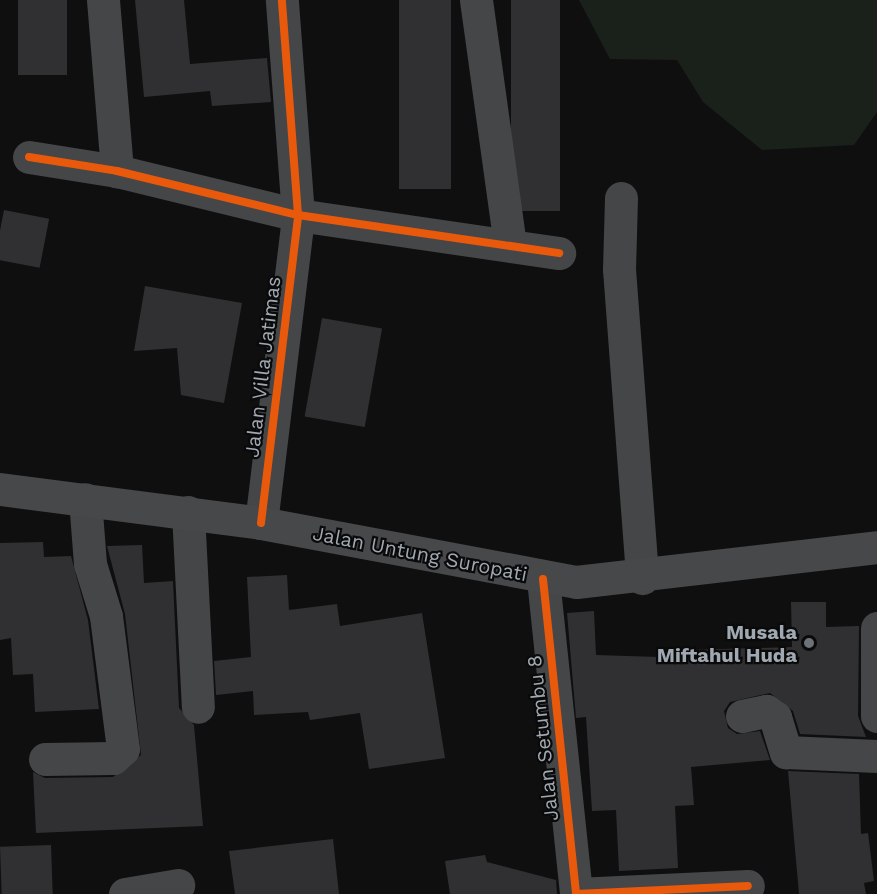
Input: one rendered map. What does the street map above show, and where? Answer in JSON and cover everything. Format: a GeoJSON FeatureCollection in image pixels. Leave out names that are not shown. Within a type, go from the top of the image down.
{"type":"FeatureCollection","features":[{"type":"Feature","properties":{"kind":"main road","name":"Jalan Untung Suropati"},"geometry":{"type":"LineString","coordinates":[[0,489],[261,522],[543,579],[642,578],[877,547]]}},
{"type":"Feature","properties":{"kind":"street"},"geometry":{"type":"LineString","coordinates":[[103,0],[117,171]]}},
{"type":"Feature","properties":{"kind":"street","name":"Jalan Villa Jatimas"},"geometry":{"type":"LineString","coordinates":[[261,522],[298,215],[282,0]]}},
{"type":"Feature","properties":{"kind":"street"},"geometry":{"type":"LineString","coordinates":[[476,0],[510,246]]}},
{"type":"Feature","properties":{"kind":"street"},"geometry":{"type":"LineString","coordinates":[[29,158],[117,171],[298,215],[559,253]]}},
{"type":"Feature","properties":{"kind":"street"},"geometry":{"type":"LineString","coordinates":[[621,198],[619,269],[642,578]]}},
{"type":"Feature","properties":{"kind":"street"},"geometry":{"type":"LineString","coordinates":[[45,759],[113,758],[123,748],[106,616],[90,564],[85,500]]}},
{"type":"Feature","properties":{"kind":"street"},"geometry":{"type":"LineString","coordinates":[[188,512],[198,707]]}},
{"type":"Feature","properties":{"kind":"street","name":"Jalan Setumbu 8"},"geometry":{"type":"LineString","coordinates":[[543,579],[576,894]]}},
{"type":"Feature","properties":{"kind":"street"},"geometry":{"type":"LineString","coordinates":[[877,628],[877,717]]}},
{"type":"Feature","properties":{"kind":"street"},"geometry":{"type":"LineString","coordinates":[[742,716],[766,711],[775,717],[786,752],[877,756]]}},
{"type":"Feature","properties":{"kind":"street"},"geometry":{"type":"LineString","coordinates":[[125,894],[178,885]]}},
{"type":"Feature","properties":{"kind":"street"},"geometry":{"type":"LineString","coordinates":[[576,894],[748,886]]}},
{"type":"Feature","properties":{"kind":"shaded area"},"geometry":{"type":"Polygon","coordinates":[[[579,0],[877,0],[877,112],[854,145],[762,150],[703,102],[677,60],[610,59],[579,0]]]}},
{"type":"Feature","properties":{"kind":"building"},"geometry":{"type":"Polygon","coordinates":[[[18,0],[67,0],[67,75],[18,75],[18,0]]]}},
{"type":"Feature","properties":{"kind":"building"},"geometry":{"type":"Polygon","coordinates":[[[135,0],[184,0],[190,64],[267,58],[271,102],[212,106],[210,91],[144,97],[135,0]]]}},
{"type":"Feature","properties":{"kind":"building"},"geometry":{"type":"Polygon","coordinates":[[[399,0],[451,0],[451,189],[399,189],[399,0]]]}},
{"type":"Feature","properties":{"kind":"building"},"geometry":{"type":"Polygon","coordinates":[[[511,0],[560,0],[560,211],[511,211],[511,0]]]}},
{"type":"Feature","properties":{"kind":"building"},"geometry":{"type":"Polygon","coordinates":[[[4,210],[49,219],[40,268],[0,260],[0,231],[4,210]]]}},
{"type":"Feature","properties":{"kind":"building"},"geometry":{"type":"Polygon","coordinates":[[[145,286],[242,303],[224,403],[181,395],[177,348],[134,351],[145,286]]]}},
{"type":"Feature","properties":{"kind":"building"},"geometry":{"type":"Polygon","coordinates":[[[322,318],[382,329],[365,427],[305,416],[322,318]]]}},
{"type":"Feature","properties":{"kind":"building"},"geometry":{"type":"Polygon","coordinates":[[[43,542],[44,557],[71,556],[88,620],[99,709],[35,712],[33,674],[13,675],[11,638],[0,640],[0,543],[43,542]]]}},
{"type":"Feature","properties":{"kind":"building"},"geometry":{"type":"Polygon","coordinates":[[[142,545],[144,583],[173,581],[179,708],[194,725],[203,826],[36,833],[33,772],[45,778],[113,777],[141,755],[125,614],[107,546],[142,545]]]}},
{"type":"Feature","properties":{"kind":"building"},"geometry":{"type":"Polygon","coordinates":[[[287,575],[289,610],[337,604],[340,626],[422,613],[445,758],[369,769],[360,713],[310,720],[308,712],[254,715],[253,691],[216,695],[214,661],[251,657],[247,577],[287,575]]]}},
{"type":"Feature","properties":{"kind":"building"},"geometry":{"type":"Polygon","coordinates":[[[791,602],[826,602],[826,627],[859,626],[858,716],[866,737],[800,734],[793,711],[770,693],[730,702],[724,711],[728,728],[737,734],[760,731],[770,760],[691,767],[694,805],[675,806],[678,868],[619,871],[616,810],[592,811],[586,717],[576,718],[567,613],[594,611],[596,655],[690,658],[690,650],[792,647],[791,602]]]}},
{"type":"Feature","properties":{"kind":"building"},"geometry":{"type":"Polygon","coordinates":[[[788,771],[859,774],[861,834],[868,833],[874,881],[864,883],[866,894],[799,894],[788,771]]]}},
{"type":"Feature","properties":{"kind":"building"},"geometry":{"type":"Polygon","coordinates":[[[333,839],[339,894],[235,894],[229,851],[333,839]]]}},
{"type":"Feature","properties":{"kind":"building"},"geometry":{"type":"Polygon","coordinates":[[[51,845],[53,894],[2,894],[0,847],[51,845]]]}},
{"type":"Feature","properties":{"kind":"building"},"geometry":{"type":"Polygon","coordinates":[[[485,855],[487,862],[556,880],[557,894],[450,894],[445,861],[485,855]]]}},
{"type":"Feature","properties":{"kind":"cycle path"},"geometry":{"type":"LineString","coordinates":[[261,523],[298,215],[282,0]]}},
{"type":"Feature","properties":{"kind":"cycle path"},"geometry":{"type":"LineString","coordinates":[[29,157],[117,171],[298,215],[559,253]]}},
{"type":"Feature","properties":{"kind":"cycle path"},"geometry":{"type":"LineString","coordinates":[[543,579],[576,894],[748,886]]}},
{"type":"Feature","properties":{"kind":"place","name":"Musala Miftahul Huda"},"geometry":{"type":"Point","coordinates":[809,643]}}]}
